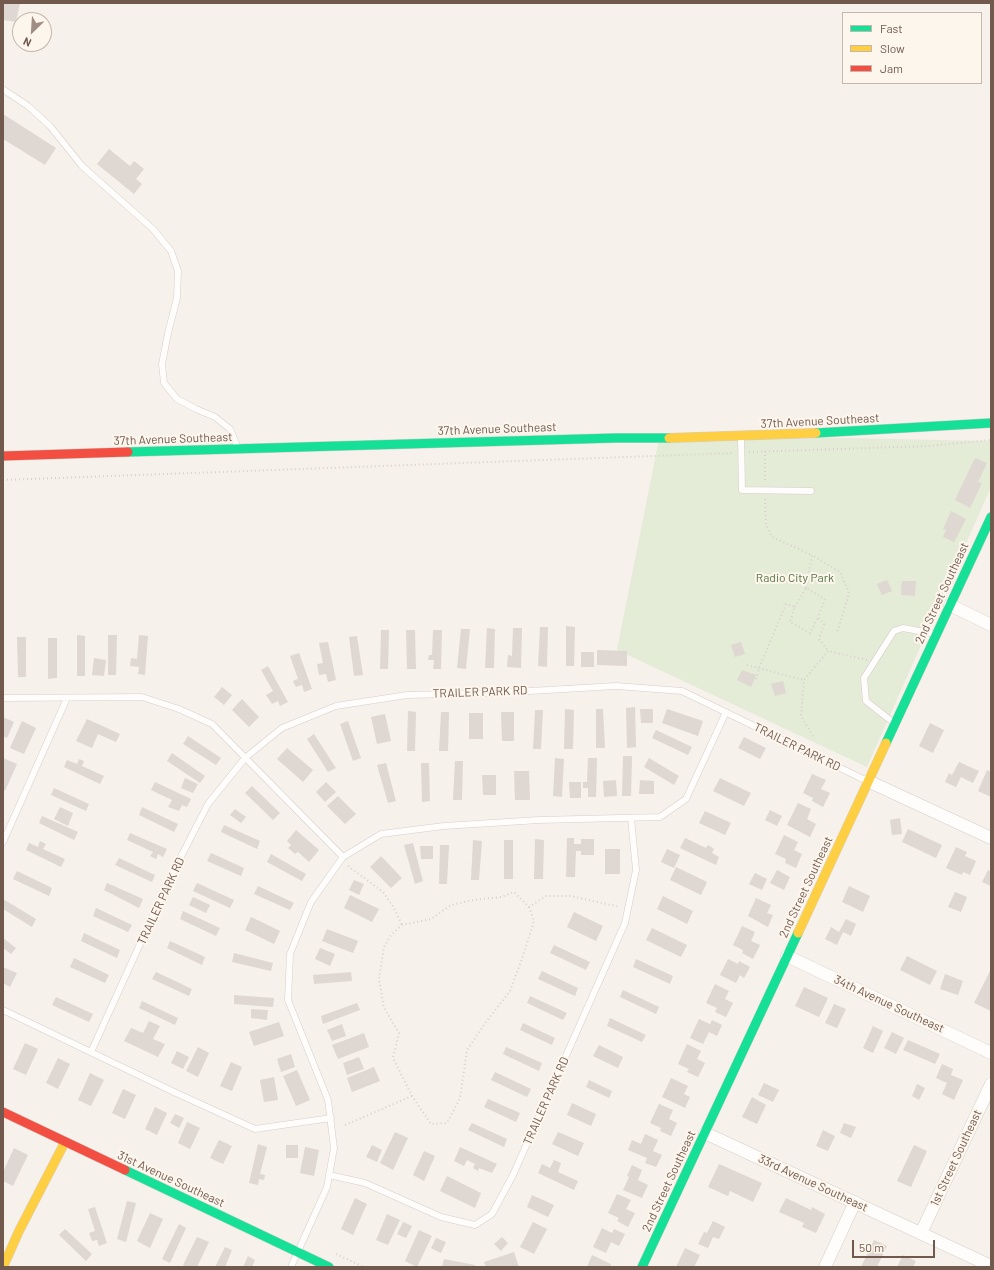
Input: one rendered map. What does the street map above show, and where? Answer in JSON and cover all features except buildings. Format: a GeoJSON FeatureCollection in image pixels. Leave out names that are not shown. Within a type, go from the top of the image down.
{"type":"FeatureCollection","features":[{"type":"Feature","properties":{"kind":"street","name":"37th Avenue Southeast"},"geometry":{"type":"LineString","coordinates":[[3,456],[417,443],[765,436],[991,423]]}},
{"type":"Feature","properties":{"kind":"street","name":"2nd Street Southeast"},"geometry":{"type":"LineString","coordinates":[[642,1267],[991,517]]}},
{"type":"Feature","properties":{"kind":"street"},"geometry":{"type":"LineString","coordinates":[[950,605],[991,625]]}},
{"type":"Feature","properties":{"kind":"street"},"geometry":{"type":"LineString","coordinates":[[868,781],[991,838]]}},
{"type":"Feature","properties":{"kind":"street","name":"34th Avenue Southeast"},"geometry":{"type":"LineString","coordinates":[[787,956],[991,1053]]}},
{"type":"Feature","properties":{"kind":"street","name":"1st Street Southeast"},"geometry":{"type":"LineString","coordinates":[[921,1233],[991,1084]]}},
{"type":"Feature","properties":{"kind":"street","name":"31st Avenue Southeast"},"geometry":{"type":"LineString","coordinates":[[3,1112],[329,1267]]}},
{"type":"Feature","properties":{"kind":"street","name":"33rd Avenue Southeast"},"geometry":{"type":"LineString","coordinates":[[704,1133],[991,1266]]}},
{"type":"Feature","properties":{"kind":"street"},"geometry":{"type":"LineString","coordinates":[[3,1267],[19,1231],[65,1142]]}},
{"type":"Feature","properties":{"kind":"street"},"geometry":{"type":"LineString","coordinates":[[826,1267],[855,1202]]}},
{"type":"Feature","properties":{"kind":"lane"},"geometry":{"type":"LineString","coordinates":[[4,90],[28,106],[50,126],[82,166],[153,229],[171,251],[178,272],[177,298],[162,364],[164,383],[177,399],[215,416],[230,429],[238,449]]}},
{"type":"Feature","properties":{"kind":"lane"},"geometry":{"type":"LineString","coordinates":[[741,436],[742,490],[811,491]]}},
{"type":"Feature","properties":{"kind":"lane"},"geometry":{"type":"LineString","coordinates":[[895,724],[866,701],[864,678],[894,632],[903,628],[936,635]]}},
{"type":"Feature","properties":{"kind":"lane","name":"TRAILER PARK RD"},"geometry":{"type":"LineString","coordinates":[[91,1052],[170,878],[208,804],[245,758],[282,728],[336,706],[407,695],[616,686],[682,691],[868,781]]}},
{"type":"Feature","properties":{"kind":"lane"},"geometry":{"type":"LineString","coordinates":[[3,698],[142,697],[179,709],[212,724],[343,857]]}},
{"type":"Feature","properties":{"kind":"lane"},"geometry":{"type":"LineString","coordinates":[[3,842],[67,698]]}},
{"type":"Feature","properties":{"kind":"lane"},"geometry":{"type":"LineString","coordinates":[[291,1267],[327,1187],[334,1148],[328,1100],[288,1000],[290,954],[311,902],[343,857],[381,834],[460,825],[539,820],[660,817],[686,798],[726,712]]}},
{"type":"Feature","properties":{"kind":"lane","name":"TRAILER PARK RD"},"geometry":{"type":"LineString","coordinates":[[329,1175],[365,1183],[441,1217],[475,1226],[492,1214],[513,1175],[625,923],[636,870],[631,818]]}},
{"type":"Feature","properties":{"kind":"lane"},"geometry":{"type":"LineString","coordinates":[[3,1010],[255,1129],[330,1118]]}},
{"type":"Feature","properties":{"kind":"path"},"geometry":{"type":"LineString","coordinates":[[765,436],[766,525],[772,537],[812,555],[840,572],[849,592],[837,633]]}},
{"type":"Feature","properties":{"kind":"path"},"geometry":{"type":"LineString","coordinates":[[3,480],[930,446],[991,440]]}},
{"type":"Feature","properties":{"kind":"path"},"geometry":{"type":"LineString","coordinates":[[806,588],[825,599],[810,633],[790,622],[795,607],[806,588],[812,555]]}},
{"type":"Feature","properties":{"kind":"path"},"geometry":{"type":"LineString","coordinates":[[756,679],[759,668],[786,604],[795,607]]}},
{"type":"Feature","properties":{"kind":"path"},"geometry":{"type":"LineString","coordinates":[[818,617],[824,624],[819,639],[828,651],[865,659],[873,664]]}},
{"type":"Feature","properties":{"kind":"path"},"geometry":{"type":"LineString","coordinates":[[813,736],[801,716],[804,680],[828,651]]}},
{"type":"Feature","properties":{"kind":"path"},"geometry":{"type":"LineString","coordinates":[[747,665],[804,680]]}},
{"type":"Feature","properties":{"kind":"path"},"geometry":{"type":"LineString","coordinates":[[348,866],[382,892],[394,908],[402,925]]}},
{"type":"Feature","properties":{"kind":"path"},"geometry":{"type":"LineString","coordinates":[[514,892],[528,907],[534,921],[510,991],[467,1050],[460,1098],[447,1123],[431,1124],[412,1096],[393,1058],[399,1033],[384,1008],[379,979],[384,947],[391,935],[402,925],[431,919],[451,905],[473,900],[501,897],[514,892]]}},
{"type":"Feature","properties":{"kind":"path"},"geometry":{"type":"LineString","coordinates":[[528,907],[546,896],[571,896],[623,908]]}},
{"type":"Feature","properties":{"kind":"path"},"geometry":{"type":"LineString","coordinates":[[345,1125],[412,1096]]}},
{"type":"Feature","properties":{"kind":"green space","name":"Radio City Park"},"geometry":{"type":"Polygon","coordinates":[[[741,436],[991,441],[991,487],[867,767],[617,650],[659,439],[741,436]]]}},
{"type":"Feature","properties":{"kind":"traffic: fast"},"geometry":{"type":"LineString","coordinates":[[816,433],[991,423]]}},
{"type":"Feature","properties":{"kind":"traffic: fast"},"geometry":{"type":"LineString","coordinates":[[128,452],[615,438],[669,438]]}},
{"type":"Feature","properties":{"kind":"traffic: fast"},"geometry":{"type":"LineString","coordinates":[[886,743],[991,517]]}},
{"type":"Feature","properties":{"kind":"traffic: fast"},"geometry":{"type":"LineString","coordinates":[[642,1267],[798,933]]}},
{"type":"Feature","properties":{"kind":"traffic: fast"},"geometry":{"type":"LineString","coordinates":[[125,1170],[329,1267]]}},
{"type":"Feature","properties":{"kind":"traffic: slow"},"geometry":{"type":"LineString","coordinates":[[669,438],[816,433]]}},
{"type":"Feature","properties":{"kind":"traffic: slow"},"geometry":{"type":"LineString","coordinates":[[798,933],[886,743]]}},
{"type":"Feature","properties":{"kind":"traffic: slow"},"geometry":{"type":"LineString","coordinates":[[3,1267],[19,1231],[65,1142]]}},
{"type":"Feature","properties":{"kind":"traffic: jam"},"geometry":{"type":"LineString","coordinates":[[3,456],[128,452]]}},
{"type":"Feature","properties":{"kind":"traffic: jam"},"geometry":{"type":"LineString","coordinates":[[3,1112],[125,1170]]}}]}
